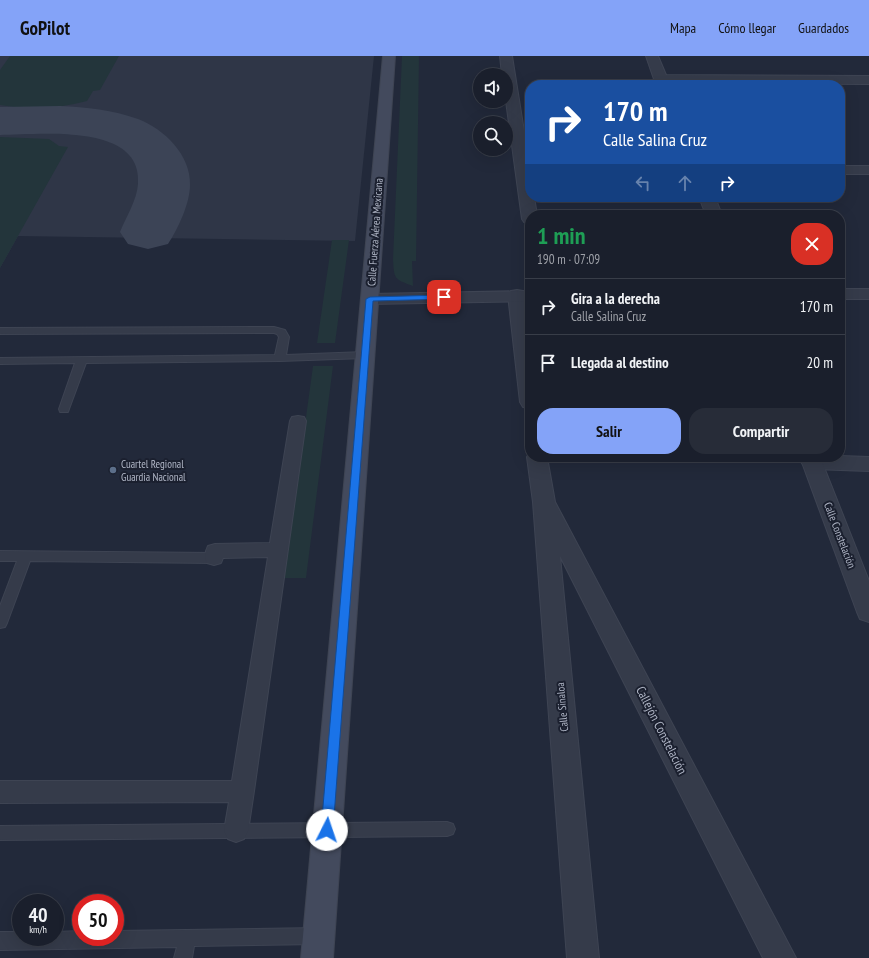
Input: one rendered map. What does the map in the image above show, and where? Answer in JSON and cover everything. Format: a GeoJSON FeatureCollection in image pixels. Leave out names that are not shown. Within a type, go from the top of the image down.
{"type":"FeatureCollection","features":[{"type":"Feature","properties":{"kind":"main road","name":"Calle Fuerza Aérea Mexicana"},"geometry":{"type":"LineString","coordinates":[[317,958],[389,56]]}},
{"type":"Feature","properties":{"kind":"street"},"geometry":{"type":"LineString","coordinates":[[506,56],[525,185]]}},
{"type":"Feature","properties":{"kind":"street"},"geometry":{"type":"LineString","coordinates":[[652,56],[661,80]]}},
{"type":"Feature","properties":{"kind":"street"},"geometry":{"type":"LineString","coordinates":[[845,80],[869,80]]}},
{"type":"Feature","properties":{"kind":"street"},"geometry":{"type":"LineString","coordinates":[[845,170],[869,170]]}},
{"type":"Feature","properties":{"kind":"street"},"geometry":{"type":"LineString","coordinates":[[845,294],[869,294]]}},
{"type":"Feature","properties":{"kind":"street"},"geometry":{"type":"LineString","coordinates":[[370,299],[524,296],[525,314]]}},
{"type":"Feature","properties":{"kind":"street"},"geometry":{"type":"LineString","coordinates":[[236,831],[298,421]]}},
{"type":"Feature","properties":{"kind":"street","name":"Calle Sinaloa"},"geometry":{"type":"LineString","coordinates":[[538,462],[544,502],[583,958]]}},
{"type":"Feature","properties":{"kind":"street","name":"Calle Constelación"},"geometry":{"type":"LineString","coordinates":[[812,462],[867,602]]}},
{"type":"Feature","properties":{"kind":"street"},"geometry":{"type":"LineString","coordinates":[[840,462],[869,464]]}},
{"type":"Feature","properties":{"kind":"street","name":"Callejón Constelación"},"geometry":{"type":"LineString","coordinates":[[544,502],[780,958]]}},
{"type":"Feature","properties":{"kind":"street"},"geometry":{"type":"LineString","coordinates":[[214,558],[215,551],[279,550]]}},
{"type":"Feature","properties":{"kind":"street"},"geometry":{"type":"LineString","coordinates":[[0,792],[243,791]]}},
{"type":"Feature","properties":{"kind":"lane"},"geometry":{"type":"LineString","coordinates":[[0,331],[274,330],[281,332],[284,337],[280,358]]}},
{"type":"Feature","properties":{"kind":"lane"},"geometry":{"type":"LineString","coordinates":[[0,361],[280,358],[365,355]]}},
{"type":"Feature","properties":{"kind":"lane"},"geometry":{"type":"LineString","coordinates":[[64,409],[82,359]]}},
{"type":"Feature","properties":{"kind":"lane"},"geometry":{"type":"LineString","coordinates":[[0,556],[214,558]]}},
{"type":"Feature","properties":{"kind":"lane"},"geometry":{"type":"LineString","coordinates":[[0,623],[25,557]]}},
{"type":"Feature","properties":{"kind":"lane"},"geometry":{"type":"LineString","coordinates":[[0,833],[447,829]]}},
{"type":"Feature","properties":{"kind":"lane"},"geometry":{"type":"LineString","coordinates":[[0,941],[319,936]]}},
{"type":"Feature","properties":{"kind":"lane"},"geometry":{"type":"LineString","coordinates":[[183,958],[187,938]]}},
{"type":"Feature","properties":{"kind":"shaded area"},"geometry":{"type":"Polygon","coordinates":[[[0,56],[374,56],[355,241],[18,236],[0,268],[0,56]]]}},
{"type":"Feature","properties":{"kind":"shaded area"},"geometry":{"type":"Polygon","coordinates":[[[10,56],[119,56],[100,90],[93,91],[87,101],[65,106],[22,108],[0,105],[0,70],[10,56]]]}},
{"type":"Feature","properties":{"kind":"shaded area"},"geometry":{"type":"Polygon","coordinates":[[[402,56],[419,56],[416,261],[412,261],[413,286],[402,282],[396,277],[393,259],[402,56]]]}},
{"type":"Feature","properties":{"kind":"shaded area"},"geometry":{"type":"Polygon","coordinates":[[[0,137],[49,139],[59,146],[68,147],[0,268],[0,137]]]}},
{"type":"Feature","properties":{"kind":"shaded area"},"geometry":{"type":"Polygon","coordinates":[[[332,240],[349,240],[335,343],[317,343],[332,240]]]}},
{"type":"Feature","properties":{"kind":"shaded area"},"geometry":{"type":"Polygon","coordinates":[[[313,366],[333,366],[306,578],[284,578],[313,366]]]}},
{"type":"Feature","properties":{"kind":"taxiway"},"geometry":{"type":"LineString","coordinates":[[0,121],[81,121],[121,129],[138,138],[156,155],[162,168],[164,178],[163,194],[148,232]]}},
{"type":"Feature","properties":{"kind":"place","name":"Cuartel Regional Guardia Nacional"},"geometry":{"type":"Point","coordinates":[113,470]}},
{"type":"Feature","properties":{"kind":"route"},"geometry":{"type":"LineString","coordinates":[[327,830],[370,299],[444,297]]}}]}
